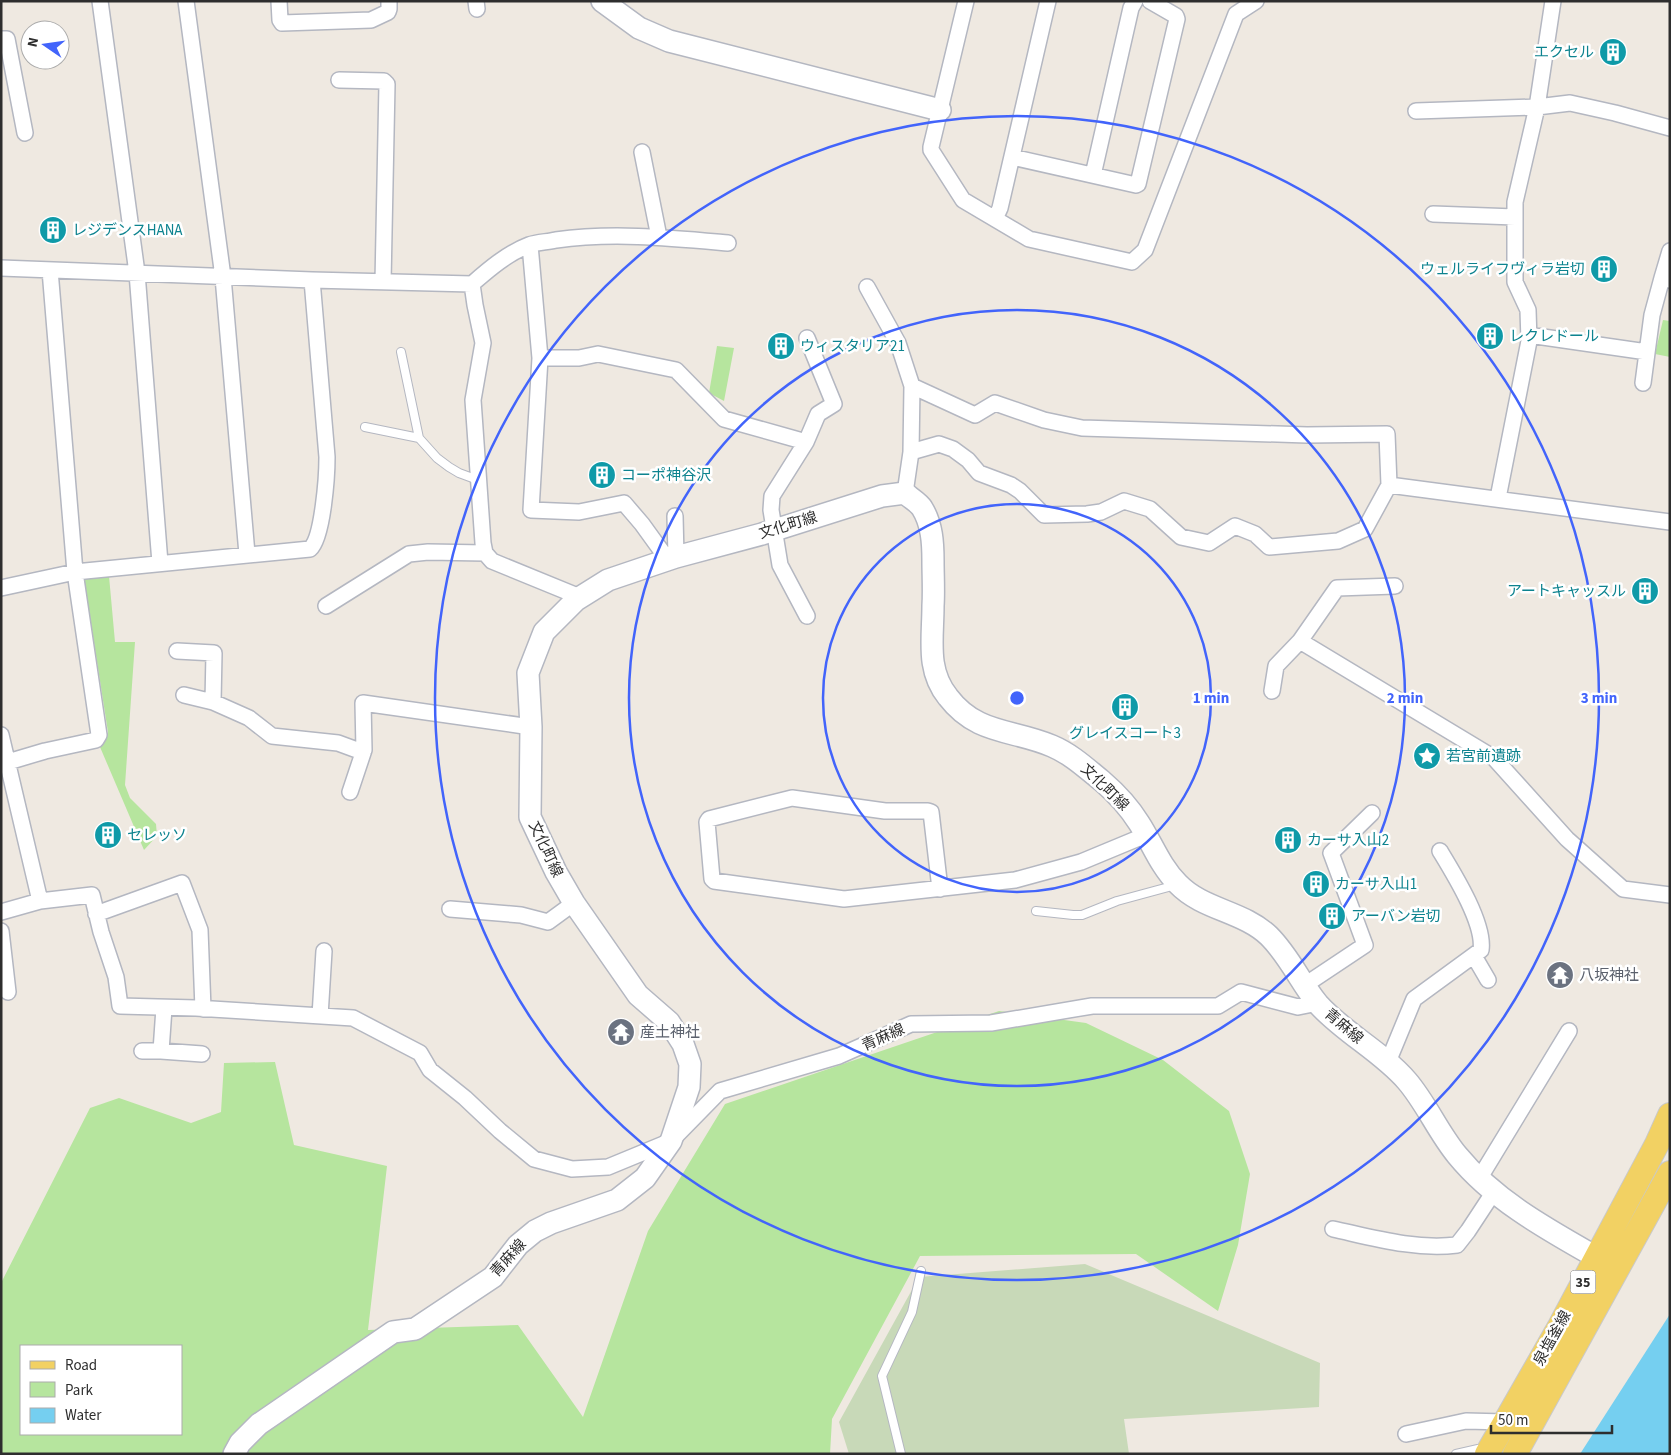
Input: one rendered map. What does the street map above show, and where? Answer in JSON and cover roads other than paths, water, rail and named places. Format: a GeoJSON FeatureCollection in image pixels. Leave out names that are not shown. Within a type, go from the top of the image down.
{"type":"FeatureCollection","features":[{"type":"Feature","properties":{"kind":"main road","name":"泉塩釜線"},"geometry":{"type":"LineString","coordinates":[[1485,1450],[1505,1422],[1597,1257],[1657,1144],[1670,1115]]}},
{"type":"Feature","properties":{"kind":"main road","name":"泉塩釜線"},"geometry":{"type":"LineString","coordinates":[[1522,1451],[1670,1173]]}},
{"type":"Feature","properties":{"kind":"street"},"geometry":{"type":"LineString","coordinates":[[100,1],[137,273],[160,563]]}},
{"type":"Feature","properties":{"kind":"street"},"geometry":{"type":"LineString","coordinates":[[186,1],[223,277],[247,554]]}},
{"type":"Feature","properties":{"kind":"street"},"geometry":{"type":"LineString","coordinates":[[279,1],[280,20],[282,23],[370,20],[388,12],[390,9],[388,1]]}},
{"type":"Feature","properties":{"kind":"street"},"geometry":{"type":"LineString","coordinates":[[602,1],[639,28],[669,41],[940,110]]}},
{"type":"Feature","properties":{"kind":"street"},"geometry":{"type":"LineString","coordinates":[[966,1],[932,150],[963,200],[1029,239],[1132,262],[1145,250],[1236,14],[1256,1]]}},
{"type":"Feature","properties":{"kind":"street"},"geometry":{"type":"LineString","coordinates":[[995,219],[1000,208],[1048,1]]}},
{"type":"Feature","properties":{"kind":"street"},"geometry":{"type":"LineString","coordinates":[[1093,175],[1131,8],[1135,1]]}},
{"type":"Feature","properties":{"kind":"street"},"geometry":{"type":"LineString","coordinates":[[1012,157],[1138,184],[1177,19],[1176,16],[1150,1]]}},
{"type":"Feature","properties":{"kind":"street"},"geometry":{"type":"LineString","coordinates":[[1498,498],[1523,375],[1529,335],[1528,310],[1515,282],[1515,202],[1538,107],[1553,1]]}},
{"type":"Feature","properties":{"kind":"street"},"geometry":{"type":"LineString","coordinates":[[1,39],[7,39],[25,133]]}},
{"type":"Feature","properties":{"kind":"street"},"geometry":{"type":"LineString","coordinates":[[339,80],[384,81],[387,84],[383,282]]}},
{"type":"Feature","properties":{"kind":"street"},"geometry":{"type":"LineString","coordinates":[[1416,111],[1538,107],[1570,103],[1670,128]]}},
{"type":"Feature","properties":{"kind":"street"},"geometry":{"type":"LineString","coordinates":[[642,152],[659,237]]}},
{"type":"Feature","properties":{"kind":"street"},"geometry":{"type":"LineString","coordinates":[[1433,214],[1515,217]]}},
{"type":"Feature","properties":{"kind":"street"},"geometry":{"type":"LineString","coordinates":[[1,268],[472,284],[487,271],[530,244],[579,237],[659,237],[728,243]]}},
{"type":"Feature","properties":{"kind":"street"},"geometry":{"type":"LineString","coordinates":[[530,244],[540,358],[531,510],[579,512],[624,503],[672,558]]}},
{"type":"Feature","properties":{"kind":"street"},"geometry":{"type":"LineString","coordinates":[[1643,383],[1652,315],[1666,279],[1670,251]]}},
{"type":"Feature","properties":{"kind":"street"},"geometry":{"type":"LineString","coordinates":[[8,762],[45,751],[96,740],[99,735],[75,572],[50,270]]}},
{"type":"Feature","properties":{"kind":"street"},"geometry":{"type":"LineString","coordinates":[[1,588],[75,572],[310,549],[314,546],[327,481],[327,457],[312,280]]}},
{"type":"Feature","properties":{"kind":"street"},"geometry":{"type":"LineString","coordinates":[[472,284],[483,343],[473,400],[485,553],[492,561],[580,597]]}},
{"type":"Feature","properties":{"kind":"street"},"geometry":{"type":"LineString","coordinates":[[867,287],[898,343],[912,386],[911,452],[905,494]]}},
{"type":"Feature","properties":{"kind":"street"},"geometry":{"type":"LineString","coordinates":[[1529,335],[1647,352]]}},
{"type":"Feature","properties":{"kind":"street"},"geometry":{"type":"LineString","coordinates":[[807,338],[834,404],[818,414],[806,442],[772,496],[771,510],[780,565],[807,616]]}},
{"type":"Feature","properties":{"kind":"street"},"geometry":{"type":"LineString","coordinates":[[540,358],[579,358],[598,354],[676,370],[724,420],[806,442]]}},
{"type":"Feature","properties":{"kind":"street"},"geometry":{"type":"LineString","coordinates":[[911,452],[939,444],[953,449],[968,460],[979,473],[1020,491],[1044,515],[1101,512],[1124,501],[1150,509],[1181,537],[1209,543],[1236,526],[1255,534],[1269,547],[1338,541],[1365,529],[1389,485],[1387,434],[1307,434],[1082,428],[1044,420],[995,403],[976,415],[912,386]]}},
{"type":"Feature","properties":{"kind":"street"},"geometry":{"type":"LineString","coordinates":[[1389,485],[1670,522]]}},
{"type":"Feature","properties":{"kind":"street","name":"文化町線"},"geometry":{"type":"LineString","coordinates":[[671,1141],[689,1087],[690,1064],[683,1044],[669,1022],[638,995],[574,904],[556,872],[530,817],[531,727],[528,673],[544,632],[580,597],[608,580],[672,558],[773,530],[882,496],[905,494],[921,506],[932,534],[933,668],[946,696],[960,712],[980,725],[1040,741],[1065,752],[1078,761],[1124,802],[1167,872],[1178,884],[1199,900],[1241,917],[1257,926],[1293,964],[1318,1003]]}},
{"type":"Feature","properties":{"kind":"street"},"geometry":{"type":"LineString","coordinates":[[672,558],[675,516]]}},
{"type":"Feature","properties":{"kind":"street"},"geometry":{"type":"LineString","coordinates":[[326,606],[409,554],[428,552],[485,553]]}},
{"type":"Feature","properties":{"kind":"street"},"geometry":{"type":"LineString","coordinates":[[1272,691],[1276,666],[1300,641],[1337,588],[1395,586]]}},
{"type":"Feature","properties":{"kind":"street"},"geometry":{"type":"LineString","coordinates":[[1300,641],[1494,758],[1567,839],[1623,889],[1670,895]]}},
{"type":"Feature","properties":{"kind":"street"},"geometry":{"type":"LineString","coordinates":[[177,651],[214,654],[213,702]]}},
{"type":"Feature","properties":{"kind":"street"},"geometry":{"type":"LineString","coordinates":[[184,695],[213,702],[249,718],[272,736],[338,743],[357,750],[364,750]]}},
{"type":"Feature","properties":{"kind":"street"},"geometry":{"type":"LineString","coordinates":[[350,792],[364,750],[363,703],[531,727]]}},
{"type":"Feature","properties":{"kind":"street"},"geometry":{"type":"LineString","coordinates":[[1,735],[40,901]]}},
{"type":"Feature","properties":{"kind":"street"},"geometry":{"type":"LineString","coordinates":[[940,889],[931,812],[928,810],[885,811],[792,798],[709,819],[707,822],[712,878],[714,881],[844,899],[940,889],[1015,880],[1081,862],[1146,835]]}},
{"type":"Feature","properties":{"kind":"street"},"geometry":{"type":"LineString","coordinates":[[1305,985],[1365,945],[1331,853],[1372,813]]}},
{"type":"Feature","properties":{"kind":"street"},"geometry":{"type":"LineString","coordinates":[[1388,1062],[1414,999],[1481,950],[1483,940],[1464,892],[1440,851]]}},
{"type":"Feature","properties":{"kind":"street"},"geometry":{"type":"LineString","coordinates":[[96,914],[182,883],[200,930],[203,1009]]}},
{"type":"Feature","properties":{"kind":"street"},"geometry":{"type":"LineString","coordinates":[[1,912],[40,901],[92,895],[116,977],[120,1006],[353,1018],[420,1053],[430,1070],[534,1159],[572,1169],[608,1167],[671,1141]]}},
{"type":"Feature","properties":{"kind":"street"},"geometry":{"type":"LineString","coordinates":[[450,909],[521,915],[548,922],[574,904]]}},
{"type":"Feature","properties":{"kind":"street"},"geometry":{"type":"LineString","coordinates":[[1,931],[8,992]]}},
{"type":"Feature","properties":{"kind":"street"},"geometry":{"type":"LineString","coordinates":[[320,1016],[324,950]]}},
{"type":"Feature","properties":{"kind":"street"},"geometry":{"type":"LineString","coordinates":[[1474,956],[1488,980]]}},
{"type":"Feature","properties":{"kind":"street","name":"青麻線"},"geometry":{"type":"LineString","coordinates":[[234,1454],[240,1444],[259,1424],[394,1332],[414,1329],[493,1277],[518,1244],[535,1231],[551,1223],[617,1200],[645,1178],[671,1141],[720,1091],[839,1056],[911,1024],[991,1023],[1092,1006],[1218,1006],[1241,992],[1298,1007],[1318,1003],[1339,1024],[1388,1062],[1407,1081],[1456,1154],[1486,1186],[1618,1269]]}},
{"type":"Feature","properties":{"kind":"street"},"geometry":{"type":"LineString","coordinates":[[161,1051],[164,1008]]}},
{"type":"Feature","properties":{"kind":"street"},"geometry":{"type":"LineString","coordinates":[[1333,1229],[1412,1246],[1438,1247],[1457,1245],[1468,1232],[1486,1186],[1569,1031]]}},
{"type":"Feature","properties":{"kind":"street"},"geometry":{"type":"LineString","coordinates":[[142,1050],[202,1054]]}},
{"type":"Feature","properties":{"kind":"street"},"geometry":{"type":"LineString","coordinates":[[1406,1434],[1466,1421],[1505,1422]]}},
{"type":"Feature","properties":{"kind":"street"},"geometry":{"type":"LineString","coordinates":[[1485,1450],[1522,1451]]}},
{"type":"Feature","properties":{"kind":"lane"},"geometry":{"type":"LineString","coordinates":[[401,352],[420,438],[437,458],[449,467],[465,476],[478,480]]}},
{"type":"Feature","properties":{"kind":"lane"},"geometry":{"type":"LineString","coordinates":[[365,427],[420,438]]}},
{"type":"Feature","properties":{"kind":"lane"},"geometry":{"type":"LineString","coordinates":[[1036,911],[1073,916],[1082,915],[1118,901],[1178,884]]}},
{"type":"Feature","properties":{"kind":"lane"},"geometry":{"type":"LineString","coordinates":[[900,1454],[882,1376],[912,1312],[920,1271]]}},
{"type":"Feature","properties":{"kind":"lane"},"geometry":{"type":"LineString","coordinates":[[1456,1454],[1485,1450]]}},
{"type":"Feature","properties":{"kind":"water"},"geometry":{"type":"Polygon","coordinates":[[[1670,1314],[1670,1454],[1580,1454],[1670,1314]]]}},
{"type":"Feature","properties":{"kind":"place","name":"エクセル"},"geometry":{"type":"Point","coordinates":[1613,52]}},
{"type":"Feature","properties":{"kind":"place","name":"レジデンスHANA"},"geometry":{"type":"Point","coordinates":[53,230]}},
{"type":"Feature","properties":{"kind":"place","name":"ウェルライフヴィラ岩切"},"geometry":{"type":"Point","coordinates":[1604,269]}},
{"type":"Feature","properties":{"kind":"place","name":"レクレドール"},"geometry":{"type":"Point","coordinates":[1490,336]}},
{"type":"Feature","properties":{"kind":"place","name":"ウィスタリア21"},"geometry":{"type":"Point","coordinates":[781,346]}},
{"type":"Feature","properties":{"kind":"place","name":"コーポ神谷沢"},"geometry":{"type":"Point","coordinates":[602,475]}},
{"type":"Feature","properties":{"kind":"place","name":"アートキャッスル"},"geometry":{"type":"Point","coordinates":[1645,591]}},
{"type":"Feature","properties":{"kind":"place","name":"グレイスコート3"},"geometry":{"type":"Point","coordinates":[1125,707]}},
{"type":"Feature","properties":{"kind":"place","name":"若宮前遺跡"},"geometry":{"type":"Point","coordinates":[1427,756]}},
{"type":"Feature","properties":{"kind":"place","name":"セレッソ"},"geometry":{"type":"Point","coordinates":[108,835]}},
{"type":"Feature","properties":{"kind":"place","name":"カーサ入山2"},"geometry":{"type":"Point","coordinates":[1288,840]}},
{"type":"Feature","properties":{"kind":"place","name":"カーサ入山1"},"geometry":{"type":"Point","coordinates":[1316,884]}},
{"type":"Feature","properties":{"kind":"place","name":"アーバン岩切"},"geometry":{"type":"Point","coordinates":[1332,916]}},
{"type":"Feature","properties":{"kind":"place","name":"八坂神社"},"geometry":{"type":"Point","coordinates":[1560,975]}},
{"type":"Feature","properties":{"kind":"place","name":"産土神社"},"geometry":{"type":"Point","coordinates":[621,1032]}}]}
